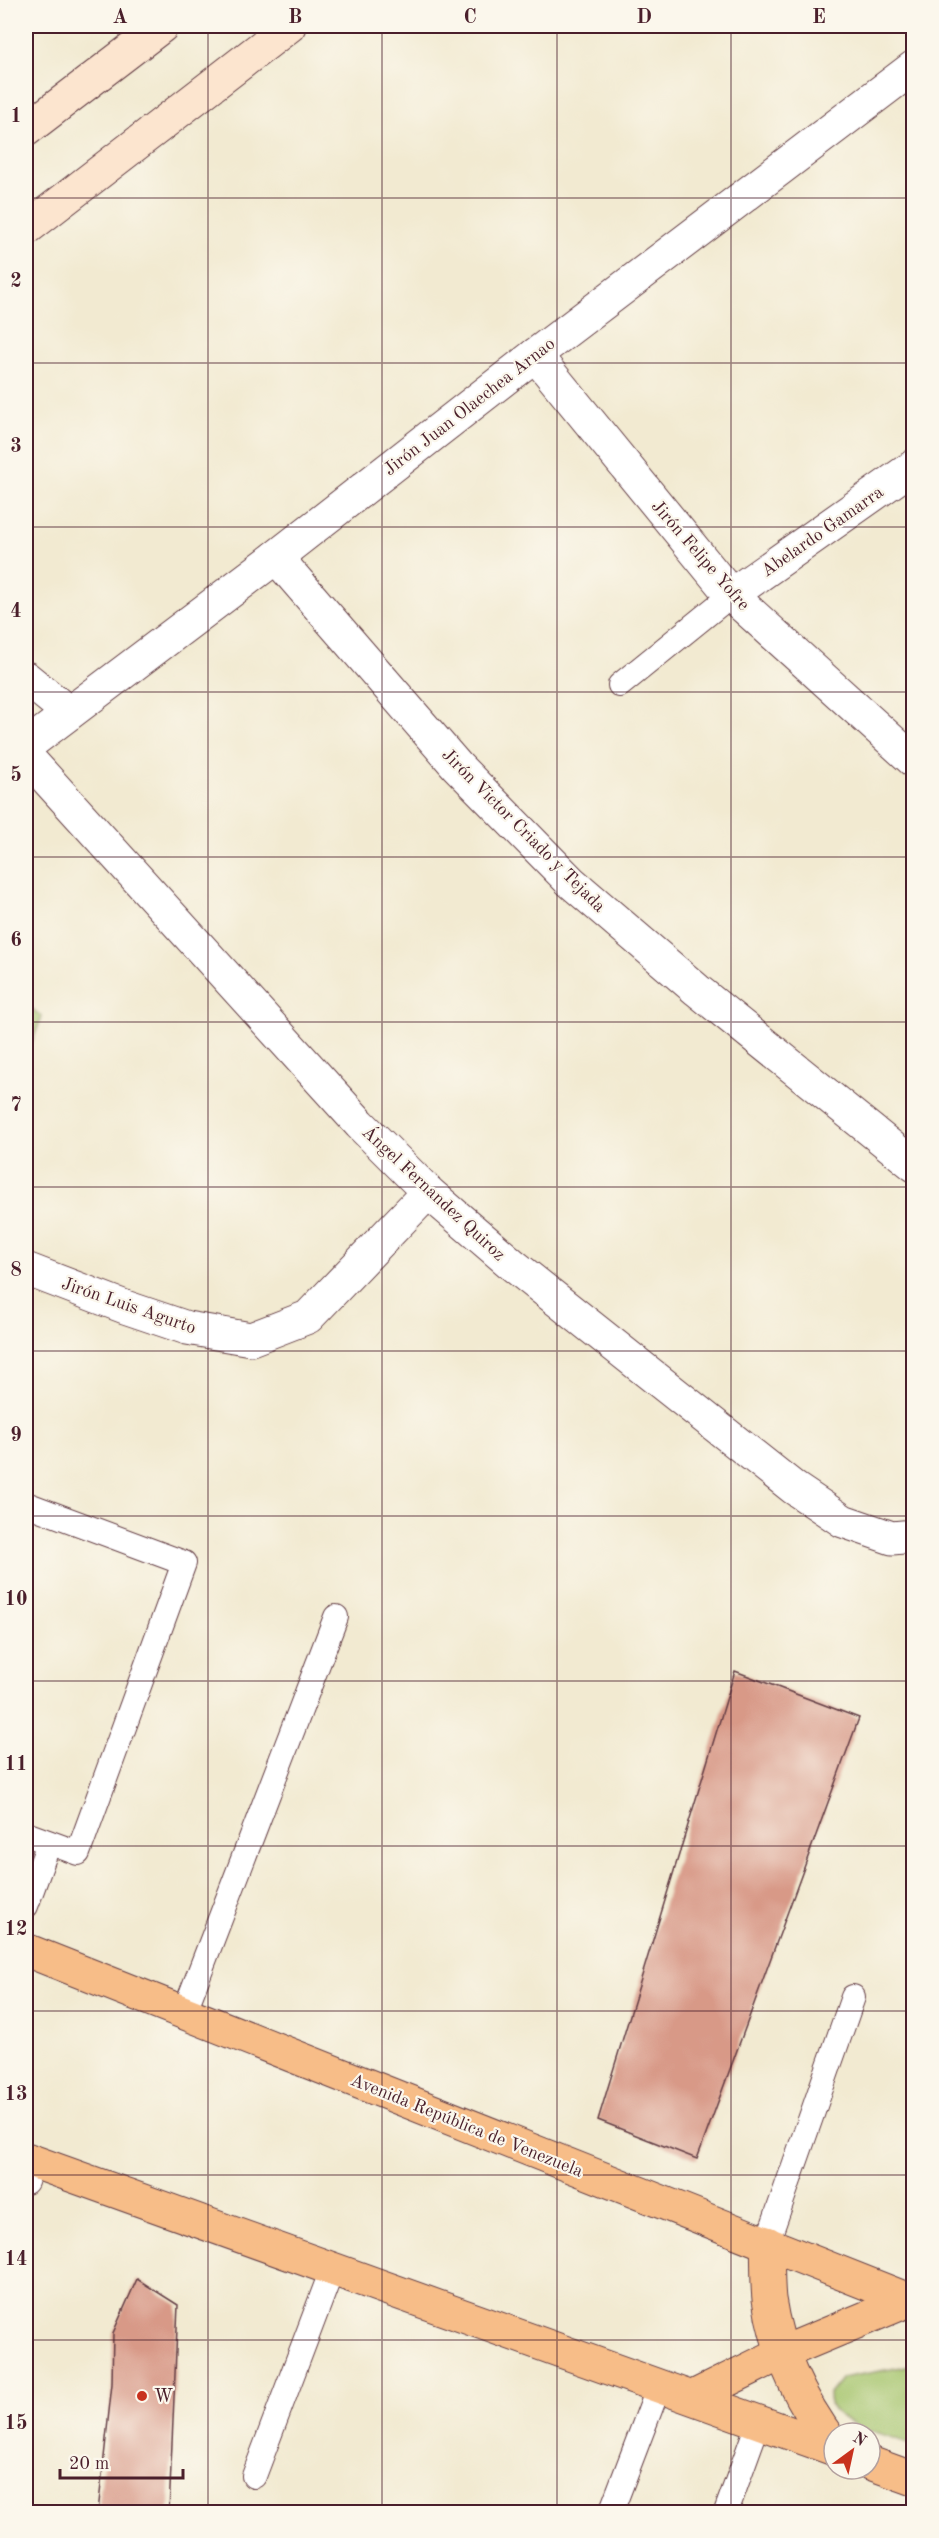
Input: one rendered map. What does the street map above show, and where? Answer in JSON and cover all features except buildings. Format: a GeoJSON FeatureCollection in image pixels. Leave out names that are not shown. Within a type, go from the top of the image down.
{"type":"FeatureCollection","features":[{"type":"Feature","properties":{"kind":"main road"},"geometry":{"type":"LineString","coordinates":[[26,130],[162,26]]}},
{"type":"Feature","properties":{"kind":"main road"},"geometry":{"type":"LineString","coordinates":[[26,228],[289,26]]}},
{"type":"Feature","properties":{"kind":"main road","name":"Avenida República de Venezuela"},"geometry":{"type":"LineString","coordinates":[[26,1950],[912,2300]]}},
{"type":"Feature","properties":{"kind":"main road"},"geometry":{"type":"LineString","coordinates":[[28,2167],[332,2270],[822,2443]]}},
{"type":"Feature","properties":{"kind":"main road"},"geometry":{"type":"LineString","coordinates":[[767,2243],[769,2299],[782,2353],[796,2388],[822,2431]]}},
{"type":"Feature","properties":{"kind":"main road"},"geometry":{"type":"LineString","coordinates":[[693,2397],[782,2353],[912,2300]]}},
{"type":"Feature","properties":{"kind":"main road"},"geometry":{"type":"LineString","coordinates":[[882,2467],[914,2479]]}},
{"type":"Feature","properties":{"kind":"street","name":"Jirón Juan Olaechea Arnao"},"geometry":{"type":"LineString","coordinates":[[26,746],[914,67]]}},
{"type":"Feature","properties":{"kind":"street","name":"Jirón Felipe Yofre"},"geometry":{"type":"LineString","coordinates":[[535,355],[731,595],[914,761]]}},
{"type":"Feature","properties":{"kind":"street","name":"Abelardo Gamarra"},"geometry":{"type":"LineString","coordinates":[[731,595],[914,466]]}},
{"type":"Feature","properties":{"kind":"street","name":"Jirón Victor Criado y Tejada"},"geometry":{"type":"LineString","coordinates":[[276,557],[457,766],[571,882],[697,990],[914,1165]]}},
{"type":"Feature","properties":{"kind":"street"},"geometry":{"type":"LineString","coordinates":[[26,678],[69,713]]}},
{"type":"Feature","properties":{"kind":"street","name":"Ángel Fernandez Quiroz"},"geometry":{"type":"LineString","coordinates":[[26,756],[360,1124],[428,1192],[513,1265],[795,1488],[843,1521],[891,1538],[914,1536]]}},
{"type":"Feature","properties":{"kind":"street","name":"Jirón Luis Agurto"},"geometry":{"type":"LineString","coordinates":[[26,1269],[187,1328],[251,1339],[308,1317],[428,1192]]}},
{"type":"Feature","properties":{"kind":"lane"},"geometry":{"type":"LineString","coordinates":[[620,685],[731,595]]}},
{"type":"Feature","properties":{"kind":"lane"},"geometry":{"type":"LineString","coordinates":[[26,1504],[184,1563],[78,1853],[26,1834]]}},
{"type":"Feature","properties":{"kind":"lane"},"geometry":{"type":"LineString","coordinates":[[184,2013],[336,1617]]}},
{"type":"Feature","properties":{"kind":"lane"},"geometry":{"type":"LineString","coordinates":[[26,1906],[49,1842]]}},
{"type":"Feature","properties":{"kind":"lane"},"geometry":{"type":"LineString","coordinates":[[767,2243],[853,1997]]}},
{"type":"Feature","properties":{"kind":"lane"},"geometry":{"type":"LineString","coordinates":[[254,2476],[332,2270]]}},
{"type":"Feature","properties":{"kind":"lane"},"geometry":{"type":"LineString","coordinates":[[611,2512],[659,2386]]}},
{"type":"Feature","properties":{"kind":"lane"},"geometry":{"type":"LineString","coordinates":[[726,2512],[759,2421]]}},
{"type":"Feature","properties":{"kind":"green space"},"geometry":{"type":"Polygon","coordinates":[[[26,1004],[42,1017],[26,1057],[26,1004]]]}},
{"type":"Feature","properties":{"kind":"green space"},"geometry":{"type":"Polygon","coordinates":[[[913,2365],[913,2445],[882,2435],[882,2421],[847,2421],[835,2412],[831,2406],[829,2394],[842,2378],[913,2365]]]}},
{"type":"Feature","properties":{"kind":"place","name":"W"},"geometry":{"type":"Point","coordinates":[142,2396]}}]}
